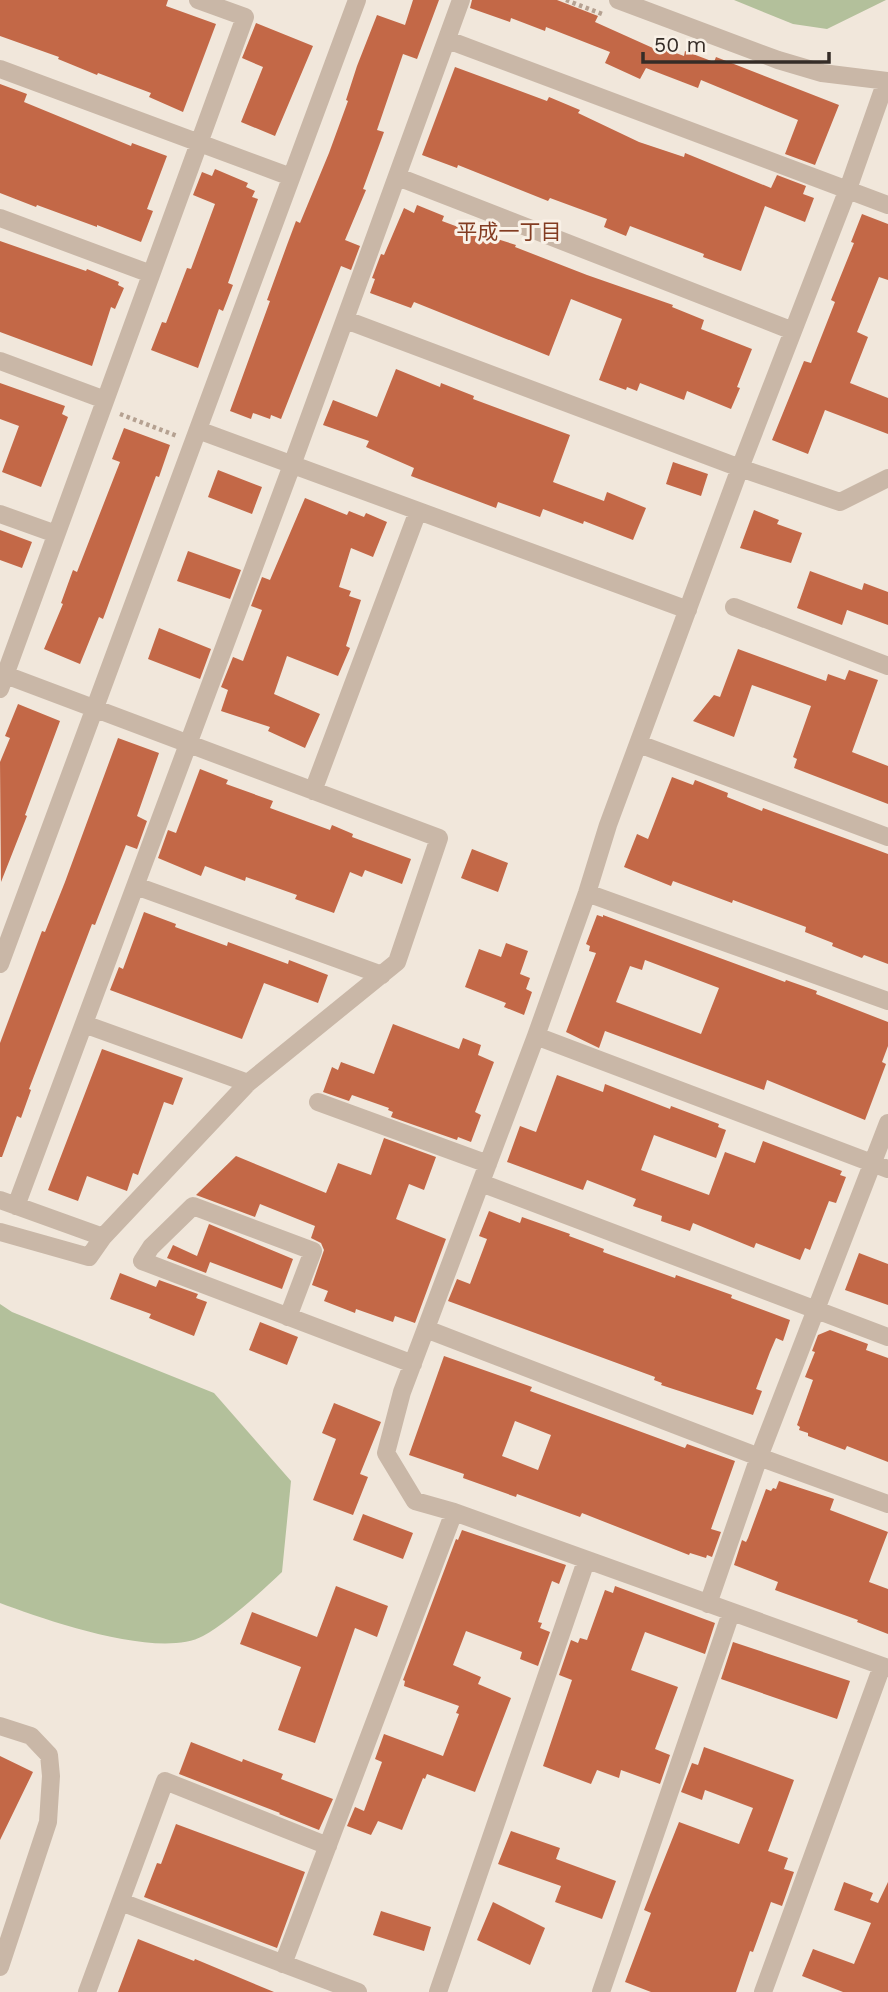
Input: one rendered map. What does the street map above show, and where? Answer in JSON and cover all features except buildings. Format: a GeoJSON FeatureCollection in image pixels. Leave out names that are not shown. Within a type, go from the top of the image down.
{"type":"FeatureCollection","features":[{"type":"Feature","properties":{"kind":"street"},"geometry":{"type":"LineString","coordinates":[[0,1231],[89,1257],[103,1237],[248,1083],[397,962],[439,838],[95,709],[2,679],[245,17],[198,0]]}},
{"type":"Feature","properties":{"kind":"street"},"geometry":{"type":"LineString","coordinates":[[0,964],[357,0]]}},
{"type":"Feature","properties":{"kind":"street"},"geometry":{"type":"LineString","coordinates":[[103,1237],[8,1203],[84,1024],[136,886],[346,320],[461,0]]}},
{"type":"Feature","properties":{"kind":"street"},"geometry":{"type":"LineString","coordinates":[[618,0],[789,64],[822,73],[887,81],[608,825],[536,1037],[402,1392],[386,1453],[415,1501],[454,1512],[885,1667],[763,1992]]}},
{"type":"Feature","properties":{"kind":"street"},"geometry":{"type":"LineString","coordinates":[[448,40],[888,205]]}},
{"type":"Feature","properties":{"kind":"street"},"geometry":{"type":"LineString","coordinates":[[0,69],[291,177]]}},
{"type":"Feature","properties":{"kind":"street"},"geometry":{"type":"LineString","coordinates":[[398,177],[793,331]]}},
{"type":"Feature","properties":{"kind":"street"},"geometry":{"type":"LineString","coordinates":[[0,218],[151,274]]}},
{"type":"Feature","properties":{"kind":"street"},"geometry":{"type":"LineString","coordinates":[[346,320],[740,468],[840,502],[888,478]]}},
{"type":"Feature","properties":{"kind":"street"},"geometry":{"type":"LineString","coordinates":[[0,361],[104,404]]}},
{"type":"Feature","properties":{"kind":"street"},"geometry":{"type":"LineString","coordinates":[[195,436],[292,465],[688,610]]}},
{"type":"Feature","properties":{"kind":"street"},"geometry":{"type":"LineString","coordinates":[[313,791],[418,511]]}},
{"type":"Feature","properties":{"kind":"street"},"geometry":{"type":"LineString","coordinates":[[0,514],[56,534]]}},
{"type":"Feature","properties":{"kind":"street"},"geometry":{"type":"LineString","coordinates":[[734,607],[888,666]]}},
{"type":"Feature","properties":{"kind":"street"},"geometry":{"type":"LineString","coordinates":[[639,744],[888,837]]}},
{"type":"Feature","properties":{"kind":"street"},"geometry":{"type":"LineString","coordinates":[[136,886],[382,975]]}},
{"type":"Feature","properties":{"kind":"street"},"geometry":{"type":"LineString","coordinates":[[587,893],[888,1001]]}},
{"type":"Feature","properties":{"kind":"street"},"geometry":{"type":"LineString","coordinates":[[84,1024],[248,1083]]}},
{"type":"Feature","properties":{"kind":"street"},"geometry":{"type":"LineString","coordinates":[[536,1037],[881,1166]]}},
{"type":"Feature","properties":{"kind":"street"},"geometry":{"type":"LineString","coordinates":[[318,1102],[488,1164]]}},
{"type":"Feature","properties":{"kind":"street"},"geometry":{"type":"LineString","coordinates":[[708,1604],[759,1457],[817,1311],[881,1166],[888,1124]]}},
{"type":"Feature","properties":{"kind":"street"},"geometry":{"type":"LineString","coordinates":[[481,1183],[888,1337]]}},
{"type":"Feature","properties":{"kind":"street"},"geometry":{"type":"LineString","coordinates":[[288,1317],[313,1251],[193,1206],[151,1247],[142,1261],[251,1303],[288,1317],[413,1364]]}},
{"type":"Feature","properties":{"kind":"street"},"geometry":{"type":"LineString","coordinates":[[426,1329],[888,1504]]}},
{"type":"Feature","properties":{"kind":"street"},"geometry":{"type":"LineString","coordinates":[[283,1964],[454,1512]]}},
{"type":"Feature","properties":{"kind":"street"},"geometry":{"type":"LineString","coordinates":[[438,1992],[586,1561]]}},
{"type":"Feature","properties":{"kind":"street"},"geometry":{"type":"LineString","coordinates":[[601,1992],[731,1613]]}},
{"type":"Feature","properties":{"kind":"street"},"geometry":{"type":"LineString","coordinates":[[0,1726],[31,1735],[49,1755],[51,1776],[48,1822],[0,1966]]}},
{"type":"Feature","properties":{"kind":"street"},"geometry":{"type":"LineString","coordinates":[[87,1992],[166,1781],[328,1846]]}},
{"type":"Feature","properties":{"kind":"street"},"geometry":{"type":"LineString","coordinates":[[121,1902],[358,1992]]}},
{"type":"Feature","properties":{"kind":"path"},"geometry":{"type":"LineString","coordinates":[[104,404],[195,436]]}},
{"type":"Feature","properties":{"kind":"green space"},"geometry":{"type":"Polygon","coordinates":[[[734,0],[886,0],[827,29],[793,24],[734,0]]]}},
{"type":"Feature","properties":{"kind":"green space"},"geometry":{"type":"Polygon","coordinates":[[[0,1304],[12,1312],[214,1393],[291,1481],[282,1572],[213,1630],[184,1642],[132,1641],[45,1619],[0,1603],[0,1304]]]}},
{"type":"Feature","properties":{"kind":"district","name":"平成一丁目"},"geometry":{"type":"Point","coordinates":[509,231]}}]}
